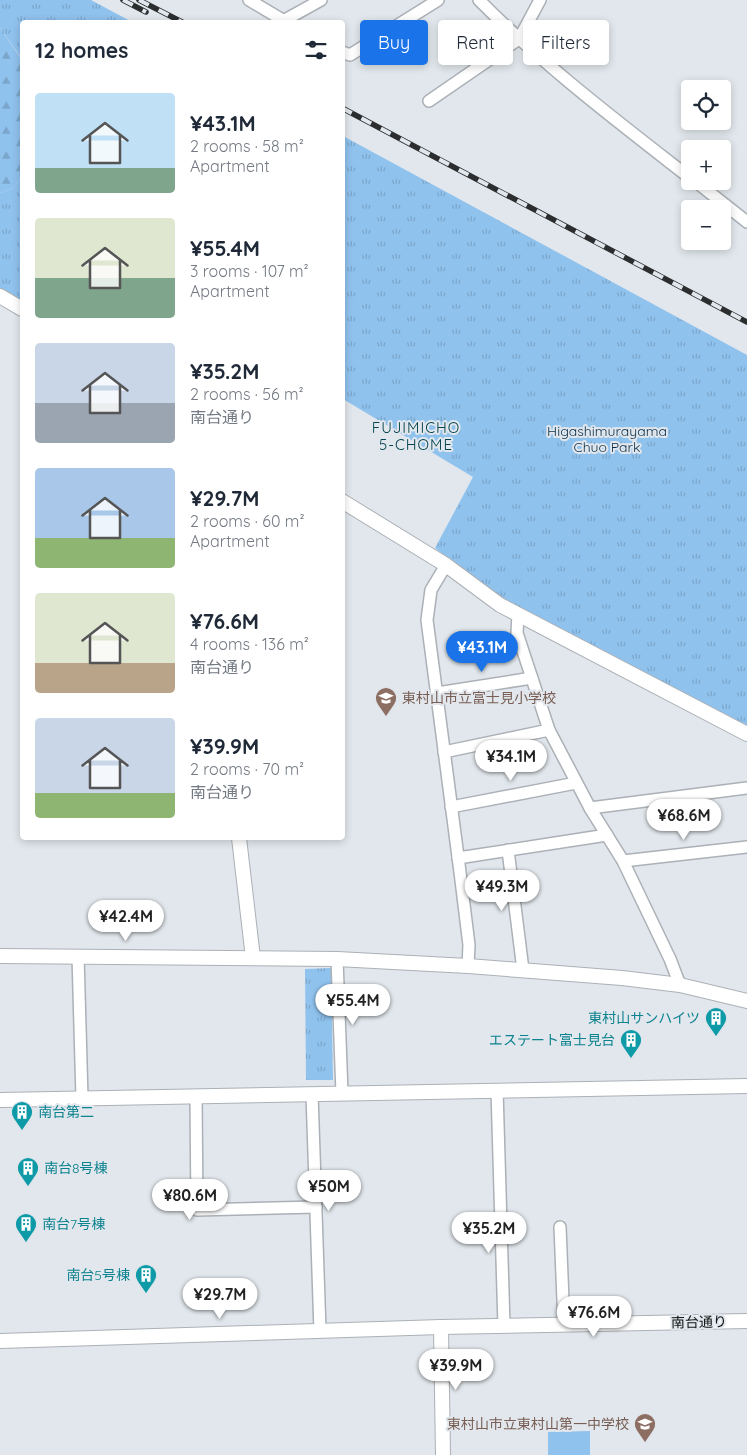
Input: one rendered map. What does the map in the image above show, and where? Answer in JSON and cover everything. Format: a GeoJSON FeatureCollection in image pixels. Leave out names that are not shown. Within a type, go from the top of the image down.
{"type":"FeatureCollection","features":[{"type":"Feature","properties":{"kind":"street"},"geometry":{"type":"LineString","coordinates":[[249,0],[282,20]]}},
{"type":"Feature","properties":{"kind":"street"},"geometry":{"type":"LineString","coordinates":[[288,20],[320,0]]}},
{"type":"Feature","properties":{"kind":"street"},"geometry":{"type":"LineString","coordinates":[[345,53],[350,55],[438,0]]}},
{"type":"Feature","properties":{"kind":"street"},"geometry":{"type":"LineString","coordinates":[[478,0],[520,39],[606,112],[681,171]]}},
{"type":"Feature","properties":{"kind":"street"},"geometry":{"type":"LineString","coordinates":[[429,100],[520,39],[540,0]]}},
{"type":"Feature","properties":{"kind":"street"},"geometry":{"type":"LineString","coordinates":[[706,190],[747,222]]}},
{"type":"Feature","properties":{"kind":"street"},"geometry":{"type":"LineString","coordinates":[[0,296],[20,308]]}},
{"type":"Feature","properties":{"kind":"street"},"geometry":{"type":"LineString","coordinates":[[345,502],[446,565],[500,605],[747,734]]}},
{"type":"Feature","properties":{"kind":"street"},"geometry":{"type":"LineString","coordinates":[[446,565],[431,590],[427,620],[469,945],[468,966]]}},
{"type":"Feature","properties":{"kind":"street"},"geometry":{"type":"LineString","coordinates":[[518,614],[517,633],[549,730],[590,808],[623,861],[670,960],[680,986]]}},
{"type":"Feature","properties":{"kind":"street"},"geometry":{"type":"LineString","coordinates":[[436,693],[532,678]]}},
{"type":"Feature","properties":{"kind":"street"},"geometry":{"type":"LineString","coordinates":[[444,752],[549,730]]}},
{"type":"Feature","properties":{"kind":"street"},"geometry":{"type":"LineString","coordinates":[[451,807],[576,783]]}},
{"type":"Feature","properties":{"kind":"street"},"geometry":{"type":"LineString","coordinates":[[590,808],[747,788]]}},
{"type":"Feature","properties":{"kind":"street"},"geometry":{"type":"LineString","coordinates":[[458,858],[607,834]]}},
{"type":"Feature","properties":{"kind":"street"},"geometry":{"type":"LineString","coordinates":[[239,840],[253,958]]}},
{"type":"Feature","properties":{"kind":"street"},"geometry":{"type":"LineString","coordinates":[[623,861],[747,847]]}},
{"type":"Feature","properties":{"kind":"street"},"geometry":{"type":"LineString","coordinates":[[508,850],[523,970]]}},
{"type":"Feature","properties":{"kind":"street"},"geometry":{"type":"LineString","coordinates":[[0,956],[253,958],[468,966],[622,978],[680,986],[747,1001]]}},
{"type":"Feature","properties":{"kind":"street"},"geometry":{"type":"LineString","coordinates":[[78,956],[82,1098]]}},
{"type":"Feature","properties":{"kind":"street"},"geometry":{"type":"LineString","coordinates":[[338,960],[342,1093]]}},
{"type":"Feature","properties":{"kind":"street"},"geometry":{"type":"LineString","coordinates":[[0,1100],[747,1086]]}},
{"type":"Feature","properties":{"kind":"street"},"geometry":{"type":"LineString","coordinates":[[497,1090],[504,1326]]}},
{"type":"Feature","properties":{"kind":"street"},"geometry":{"type":"LineString","coordinates":[[312,1094],[320,1331]]}},
{"type":"Feature","properties":{"kind":"street"},"geometry":{"type":"LineString","coordinates":[[196,1096],[197,1210],[316,1207]]}},
{"type":"Feature","properties":{"kind":"street"},"geometry":{"type":"LineString","coordinates":[[560,1226],[564,1325]]}},
{"type":"Feature","properties":{"kind":"street","name":"南台通り"},"geometry":{"type":"LineString","coordinates":[[0,1341],[441,1327],[747,1321]]}},
{"type":"Feature","properties":{"kind":"street"},"geometry":{"type":"LineString","coordinates":[[441,1327],[443,1455]]}},
{"type":"Feature","properties":{"kind":"green space"},"geometry":{"type":"Polygon","coordinates":[[[0,0],[91,0],[128,20],[20,20],[20,56],[0,28],[0,0]]]}},
{"type":"Feature","properties":{"kind":"green space"},"geometry":{"type":"Polygon","coordinates":[[[0,28],[20,57],[20,178],[14,188],[0,193],[0,28]]]}},
{"type":"Feature","properties":{"kind":"green space","name":"Higashimurayama Chuo Park"},"geometry":{"type":"Polygon","coordinates":[[[345,137],[747,355],[747,727],[494,595],[435,548],[473,477],[345,400],[345,137]]]}},
{"type":"Feature","properties":{"kind":"green space"},"geometry":{"type":"Polygon","coordinates":[[[20,178],[20,301],[0,289],[0,193],[14,188],[20,178]]]}},
{"type":"Feature","properties":{"kind":"green space"},"geometry":{"type":"Polygon","coordinates":[[[331,968],[333,1080],[306,1080],[305,969],[331,968]]]}},
{"type":"Feature","properties":{"kind":"green space"},"geometry":{"type":"Polygon","coordinates":[[[590,1431],[590,1455],[548,1455],[548,1432],[590,1431]]]}},
{"type":"Feature","properties":{"kind":"railway"},"geometry":{"type":"LineString","coordinates":[[123,0],[146,12]]}},
{"type":"Feature","properties":{"kind":"railway"},"geometry":{"type":"LineString","coordinates":[[139,0],[178,20]]}},
{"type":"Feature","properties":{"kind":"railway"},"geometry":{"type":"LineString","coordinates":[[345,110],[747,322]]}},
{"type":"Feature","properties":{"kind":"place","name":"東村山市立富士見小学校"},"geometry":{"type":"Point","coordinates":[386,717]}},
{"type":"Feature","properties":{"kind":"place","name":"東村山サンハイツ"},"geometry":{"type":"Point","coordinates":[716,1037]}},
{"type":"Feature","properties":{"kind":"place","name":"エステート富士見台"},"geometry":{"type":"Point","coordinates":[631,1059]}},
{"type":"Feature","properties":{"kind":"place","name":"南台第二"},"geometry":{"type":"Point","coordinates":[22,1131]}},
{"type":"Feature","properties":{"kind":"place","name":"南台8号棟"},"geometry":{"type":"Point","coordinates":[28,1187]}},
{"type":"Feature","properties":{"kind":"place","name":"南台7号棟"},"geometry":{"type":"Point","coordinates":[26,1243]}},
{"type":"Feature","properties":{"kind":"place","name":"南台5号棟"},"geometry":{"type":"Point","coordinates":[146,1294]}},
{"type":"Feature","properties":{"kind":"place","name":"東村山市立東村山第一中学校"},"geometry":{"type":"Point","coordinates":[645,1443]}},
{"type":"Feature","properties":{"kind":"district","name":"FUJIMICHO 5-CHOME"},"geometry":{"type":"Point","coordinates":[416,436]}}]}
